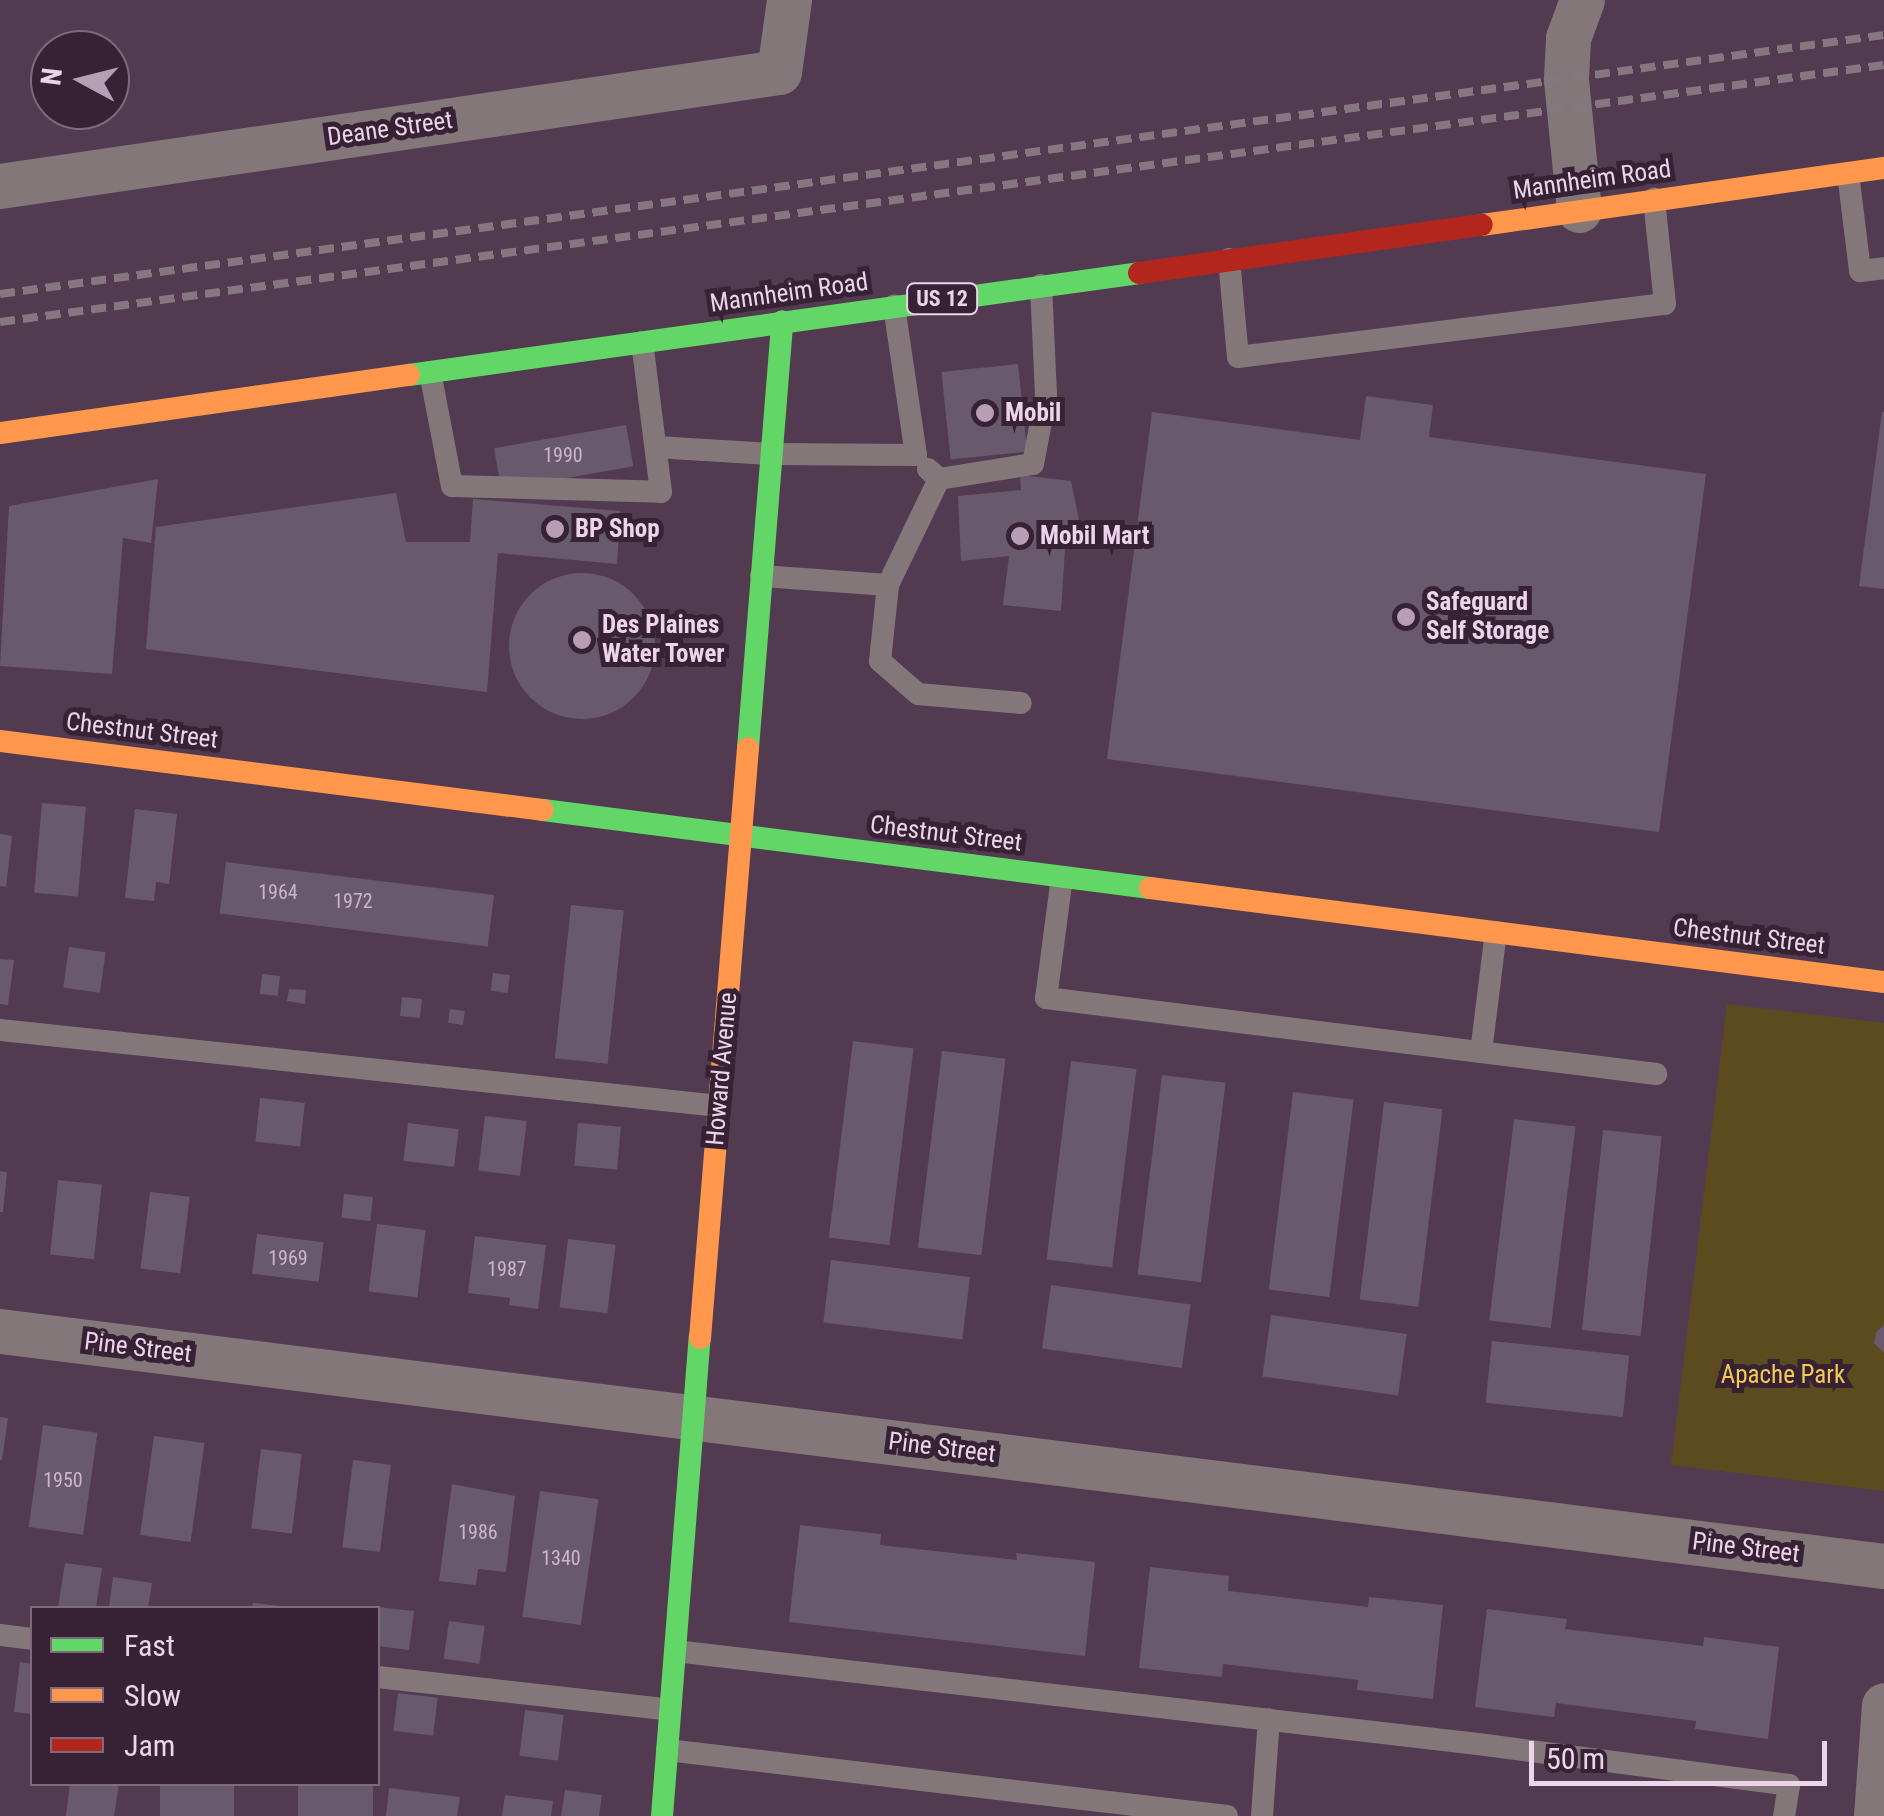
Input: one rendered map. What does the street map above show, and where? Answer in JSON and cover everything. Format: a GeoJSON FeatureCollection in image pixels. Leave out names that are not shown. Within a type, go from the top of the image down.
{"type":"FeatureCollection","features":[{"type":"Feature","properties":{"kind":"street","name":"Deane Street"},"geometry":{"type":"LineString","coordinates":[[0,186],[779,72],[788,0]]}},
{"type":"Feature","properties":{"kind":"street"},"geometry":{"type":"LineString","coordinates":[[1579,210],[1566,79],[1568,38],[1582,0]]}},
{"type":"Feature","properties":{"kind":"street","name":"Mannheim Road"},"geometry":{"type":"LineString","coordinates":[[0,433],[1884,168]]}},
{"type":"Feature","properties":{"kind":"street","name":"Howard Avenue"},"geometry":{"type":"LineString","coordinates":[[662,1816],[782,321]]}},
{"type":"Feature","properties":{"kind":"street","name":"Chestnut Street"},"geometry":{"type":"LineString","coordinates":[[0,740],[1884,982]]}},
{"type":"Feature","properties":{"kind":"street","name":"Pine Street"},"geometry":{"type":"LineString","coordinates":[[0,1331],[1884,1566]]}},
{"type":"Feature","properties":{"kind":"street"},"geometry":{"type":"LineString","coordinates":[[1876,1816],[1884,1705]]}},
{"type":"Feature","properties":{"kind":"lane"},"geometry":{"type":"LineString","coordinates":[[1848,173],[1860,271],[1884,268]]}},
{"type":"Feature","properties":{"kind":"lane"},"geometry":{"type":"LineString","coordinates":[[1229,259],[1238,357],[1665,304],[1654,200]]}},
{"type":"Feature","properties":{"kind":"lane"},"geometry":{"type":"LineString","coordinates":[[939,480],[1033,464],[1046,395],[1041,286]]}},
{"type":"Feature","properties":{"kind":"lane"},"geometry":{"type":"LineString","coordinates":[[894,306],[916,455],[939,480]]}},
{"type":"Feature","properties":{"kind":"lane"},"geometry":{"type":"LineString","coordinates":[[430,372],[452,486],[661,492],[642,342]]}},
{"type":"Feature","properties":{"kind":"lane"},"geometry":{"type":"LineString","coordinates":[[656,447],[771,454],[916,455]]}},
{"type":"Feature","properties":{"kind":"lane"},"geometry":{"type":"LineString","coordinates":[[939,480],[888,585],[880,662],[918,694],[1021,703]]}},
{"type":"Feature","properties":{"kind":"lane"},"geometry":{"type":"LineString","coordinates":[[761,576],[888,585]]}},
{"type":"Feature","properties":{"kind":"lane"},"geometry":{"type":"LineString","coordinates":[[1062,876],[1046,998],[1656,1074]]}},
{"type":"Feature","properties":{"kind":"lane"},"geometry":{"type":"LineString","coordinates":[[1481,1052],[1496,932]]}},
{"type":"Feature","properties":{"kind":"lane"},"geometry":{"type":"LineString","coordinates":[[0,1030],[719,1106]]}},
{"type":"Feature","properties":{"kind":"lane"},"geometry":{"type":"LineString","coordinates":[[0,1635],[30,1639]]}},
{"type":"Feature","properties":{"kind":"lane"},"geometry":{"type":"LineString","coordinates":[[675,1652],[1788,1785],[1784,1816]]}},
{"type":"Feature","properties":{"kind":"lane"},"geometry":{"type":"LineString","coordinates":[[380,1677],[670,1710]]}},
{"type":"Feature","properties":{"kind":"lane"},"geometry":{"type":"LineString","coordinates":[[1262,1816],[1269,1720]]}},
{"type":"Feature","properties":{"kind":"lane"},"geometry":{"type":"LineString","coordinates":[[667,1750],[1227,1816]]}},
{"type":"Feature","properties":{"kind":"green space","name":"Apache Park"},"geometry":{"type":"Polygon","coordinates":[[[1727,1004],[1884,1023],[1884,1491],[1671,1465],[1727,1004]]]}},
{"type":"Feature","properties":{"kind":"building","name":"Mobil"},"geometry":{"type":"Polygon","coordinates":[[[1018,364],[1027,452],[951,460],[941,372],[1018,364]]]}},
{"type":"Feature","properties":{"kind":"building","name":"Safeguard Self Storage"},"geometry":{"type":"Polygon","coordinates":[[[1366,396],[1433,405],[1429,437],[1706,474],[1659,832],[1107,759],[1152,412],[1360,440],[1366,396]]]}},
{"type":"Feature","properties":{"kind":"building"},"geometry":{"type":"Polygon","coordinates":[[[1884,412],[1884,589],[1859,586],[1884,412]]]}},
{"type":"Feature","properties":{"kind":"building"},"geometry":{"type":"Polygon","coordinates":[[[626,425],[633,466],[501,490],[494,448],[626,425]]]}},
{"type":"Feature","properties":{"kind":"building","name":"Mobil Mart"},"geometry":{"type":"Polygon","coordinates":[[[1020,475],[1071,481],[1084,545],[1065,549],[1061,611],[1003,605],[1009,556],[961,561],[958,496],[1021,490],[1020,475]]]}},
{"type":"Feature","properties":{"kind":"building"},"geometry":{"type":"Polygon","coordinates":[[[158,479],[151,543],[123,538],[112,674],[0,666],[9,506],[158,479]]]}},
{"type":"Feature","properties":{"kind":"building"},"geometry":{"type":"Polygon","coordinates":[[[396,493],[406,542],[470,542],[473,499],[620,511],[617,564],[498,553],[487,692],[146,649],[156,527],[396,493]]]}},
{"type":"Feature","properties":{"kind":"building","name":"Des Plaines Water Tower"},"geometry":{"type":"Polygon","coordinates":[[[582,573],[610,578],[634,594],[650,618],[655,646],[650,674],[634,698],[610,714],[582,719],[554,714],[530,698],[514,674],[509,646],[514,618],[530,594],[554,578],[582,573]]]}},
{"type":"Feature","properties":{"kind":"building"},"geometry":{"type":"Polygon","coordinates":[[[42,803],[86,807],[78,896],[34,893],[42,803]]]}},
{"type":"Feature","properties":{"kind":"building"},"geometry":{"type":"Polygon","coordinates":[[[135,809],[177,814],[169,884],[156,882],[154,901],[125,898],[135,809]]]}},
{"type":"Feature","properties":{"kind":"building"},"geometry":{"type":"Polygon","coordinates":[[[0,834],[12,836],[6,887],[0,886],[0,834]]]}},
{"type":"Feature","properties":{"kind":"building"},"geometry":{"type":"Polygon","coordinates":[[[226,862],[494,895],[488,947],[220,914],[226,862]]]}},
{"type":"Feature","properties":{"kind":"building"},"geometry":{"type":"Polygon","coordinates":[[[571,905],[624,911],[608,1064],[555,1058],[571,905]]]}},
{"type":"Feature","properties":{"kind":"building"},"geometry":{"type":"Polygon","coordinates":[[[69,947],[106,952],[100,993],[63,988],[69,947]]]}},
{"type":"Feature","properties":{"kind":"building"},"geometry":{"type":"Polygon","coordinates":[[[0,959],[14,960],[8,1005],[0,1004],[0,959]]]}},
{"type":"Feature","properties":{"kind":"building"},"geometry":{"type":"Polygon","coordinates":[[[493,973],[510,975],[508,993],[491,991],[493,973]]]}},
{"type":"Feature","properties":{"kind":"building"},"geometry":{"type":"Polygon","coordinates":[[[262,974],[280,976],[278,996],[260,994],[262,974]]]}},
{"type":"Feature","properties":{"kind":"building"},"geometry":{"type":"Polygon","coordinates":[[[289,989],[306,990],[305,1004],[287,1001],[289,989]]]}},
{"type":"Feature","properties":{"kind":"building"},"geometry":{"type":"Polygon","coordinates":[[[402,997],[422,999],[420,1018],[400,1016],[402,997]]]}},
{"type":"Feature","properties":{"kind":"building"},"geometry":{"type":"Polygon","coordinates":[[[450,1009],[465,1011],[463,1025],[448,1023],[450,1009]]]}},
{"type":"Feature","properties":{"kind":"building"},"geometry":{"type":"Polygon","coordinates":[[[853,1041],[914,1048],[889,1245],[829,1238],[853,1041]]]}},
{"type":"Feature","properties":{"kind":"building"},"geometry":{"type":"Polygon","coordinates":[[[942,1051],[1006,1059],[981,1255],[918,1248],[942,1051]]]}},
{"type":"Feature","properties":{"kind":"building"},"geometry":{"type":"Polygon","coordinates":[[[1071,1061],[1137,1069],[1112,1268],[1047,1260],[1071,1061]]]}},
{"type":"Feature","properties":{"kind":"building"},"geometry":{"type":"Polygon","coordinates":[[[1162,1075],[1226,1083],[1201,1282],[1138,1275],[1162,1075]]]}},
{"type":"Feature","properties":{"kind":"building"},"geometry":{"type":"Polygon","coordinates":[[[1293,1092],[1354,1099],[1329,1297],[1269,1290],[1293,1092]]]}},
{"type":"Feature","properties":{"kind":"building"},"geometry":{"type":"Polygon","coordinates":[[[260,1098],[305,1103],[300,1146],[255,1142],[260,1098]]]}},
{"type":"Feature","properties":{"kind":"building"},"geometry":{"type":"Polygon","coordinates":[[[1384,1102],[1443,1109],[1418,1307],[1360,1300],[1384,1102]]]}},
{"type":"Feature","properties":{"kind":"building"},"geometry":{"type":"Polygon","coordinates":[[[485,1116],[527,1121],[520,1176],[478,1171],[485,1116]]]}},
{"type":"Feature","properties":{"kind":"building"},"geometry":{"type":"Polygon","coordinates":[[[1514,1119],[1576,1127],[1551,1328],[1489,1320],[1514,1119]]]}},
{"type":"Feature","properties":{"kind":"building"},"geometry":{"type":"Polygon","coordinates":[[[408,1123],[459,1129],[454,1167],[403,1161],[408,1123]]]}},
{"type":"Feature","properties":{"kind":"building"},"geometry":{"type":"Polygon","coordinates":[[[578,1123],[621,1127],[617,1170],[574,1166],[578,1123]]]}},
{"type":"Feature","properties":{"kind":"building"},"geometry":{"type":"Polygon","coordinates":[[[1603,1130],[1662,1136],[1641,1336],[1582,1330],[1603,1130]]]}},
{"type":"Feature","properties":{"kind":"building"},"geometry":{"type":"Polygon","coordinates":[[[0,1171],[7,1172],[3,1212],[0,1212],[0,1171]]]}},
{"type":"Feature","properties":{"kind":"building"},"geometry":{"type":"Polygon","coordinates":[[[58,1180],[102,1185],[94,1259],[50,1255],[58,1180]]]}},
{"type":"Feature","properties":{"kind":"building"},"geometry":{"type":"Polygon","coordinates":[[[150,1192],[190,1197],[180,1273],[141,1268],[150,1192]]]}},
{"type":"Feature","properties":{"kind":"building"},"geometry":{"type":"Polygon","coordinates":[[[344,1194],[373,1197],[370,1221],[341,1218],[344,1194]]]}},
{"type":"Feature","properties":{"kind":"building"},"geometry":{"type":"Polygon","coordinates":[[[377,1224],[426,1230],[417,1297],[369,1291],[377,1224]]]}},
{"type":"Feature","properties":{"kind":"building"},"geometry":{"type":"Polygon","coordinates":[[[257,1234],[324,1242],[319,1282],[252,1274],[257,1234]]]}},
{"type":"Feature","properties":{"kind":"building"},"geometry":{"type":"Polygon","coordinates":[[[475,1236],[546,1245],[538,1309],[509,1305],[510,1298],[468,1293],[475,1236]]]}},
{"type":"Feature","properties":{"kind":"building"},"geometry":{"type":"Polygon","coordinates":[[[568,1239],[616,1245],[607,1313],[560,1307],[568,1239]]]}},
{"type":"Feature","properties":{"kind":"building"},"geometry":{"type":"Polygon","coordinates":[[[831,1260],[970,1277],[962,1340],[823,1323],[831,1260]]]}},
{"type":"Feature","properties":{"kind":"building"},"geometry":{"type":"Polygon","coordinates":[[[1051,1285],[1191,1305],[1182,1368],[1042,1348],[1051,1285]]]}},
{"type":"Feature","properties":{"kind":"building"},"geometry":{"type":"Polygon","coordinates":[[[1271,1315],[1407,1334],[1398,1395],[1262,1376],[1271,1315]]]}},
{"type":"Feature","properties":{"kind":"building"},"geometry":{"type":"Polygon","coordinates":[[[1884,1325],[1884,1353],[1874,1343],[1876,1332],[1884,1325]]]}},
{"type":"Feature","properties":{"kind":"building"},"geometry":{"type":"Polygon","coordinates":[[[1492,1341],[1629,1355],[1623,1417],[1486,1403],[1492,1341]]]}},
{"type":"Feature","properties":{"kind":"building"},"geometry":{"type":"Polygon","coordinates":[[[0,1417],[8,1418],[2,1460],[0,1460],[0,1417]]]}},
{"type":"Feature","properties":{"kind":"building"},"geometry":{"type":"Polygon","coordinates":[[[43,1425],[97,1433],[83,1535],[29,1527],[43,1425]]]}},
{"type":"Feature","properties":{"kind":"building"},"geometry":{"type":"Polygon","coordinates":[[[154,1436],[205,1443],[191,1542],[140,1535],[154,1436]]]}},
{"type":"Feature","properties":{"kind":"building"},"geometry":{"type":"Polygon","coordinates":[[[261,1449],[302,1454],[292,1533],[251,1528],[261,1449]]]}},
{"type":"Feature","properties":{"kind":"building"},"geometry":{"type":"Polygon","coordinates":[[[353,1460],[391,1465],[380,1552],[342,1547],[353,1460]]]}},
{"type":"Feature","properties":{"kind":"building"},"geometry":{"type":"Polygon","coordinates":[[[452,1484],[515,1496],[506,1572],[478,1569],[476,1585],[439,1581],[452,1484]]]}},
{"type":"Feature","properties":{"kind":"building"},"geometry":{"type":"Polygon","coordinates":[[[540,1491],[598,1499],[581,1625],[522,1617],[540,1491]]]}},
{"type":"Feature","properties":{"kind":"building"},"geometry":{"type":"Polygon","coordinates":[[[800,1525],[881,1534],[880,1545],[1017,1560],[1016,1553],[1095,1562],[1085,1656],[789,1622],[800,1525]]]}},
{"type":"Feature","properties":{"kind":"building"},"geometry":{"type":"Polygon","coordinates":[[[65,1563],[102,1568],[96,1606],[58,1606],[65,1563]]]}},
{"type":"Feature","properties":{"kind":"building"},"geometry":{"type":"Polygon","coordinates":[[[1150,1567],[1229,1576],[1228,1591],[1368,1607],[1369,1597],[1443,1605],[1433,1699],[1357,1690],[1358,1680],[1223,1664],[1222,1677],[1139,1668],[1150,1567]]]}},
{"type":"Feature","properties":{"kind":"building"},"geometry":{"type":"Polygon","coordinates":[[[113,1577],[152,1583],[148,1606],[109,1606],[113,1577]]]}},
{"type":"Feature","properties":{"kind":"building"},"geometry":{"type":"Polygon","coordinates":[[[380,1607],[414,1611],[409,1650],[380,1646],[380,1607]]]}},
{"type":"Feature","properties":{"kind":"building"},"geometry":{"type":"Polygon","coordinates":[[[1487,1609],[1567,1619],[1565,1629],[1703,1646],[1704,1637],[1779,1647],[1768,1739],[1695,1729],[1696,1721],[1556,1703],[1554,1717],[1475,1707],[1487,1609]]]}},
{"type":"Feature","properties":{"kind":"building"},"geometry":{"type":"Polygon","coordinates":[[[449,1621],[485,1626],[479,1664],[444,1659],[449,1621]]]}},
{"type":"Feature","properties":{"kind":"building"},"geometry":{"type":"Polygon","coordinates":[[[20,1662],[30,1664],[30,1714],[14,1712],[20,1662]]]}},
{"type":"Feature","properties":{"kind":"building"},"geometry":{"type":"Polygon","coordinates":[[[398,1693],[438,1698],[433,1736],[393,1731],[398,1693]]]}},
{"type":"Feature","properties":{"kind":"building"},"geometry":{"type":"Polygon","coordinates":[[[525,1710],[564,1715],[558,1760],[519,1756],[525,1710]]]}},
{"type":"Feature","properties":{"kind":"building"},"geometry":{"type":"Polygon","coordinates":[[[70,1786],[119,1786],[114,1816],[66,1816],[70,1786]]]}},
{"type":"Feature","properties":{"kind":"building"},"geometry":{"type":"Polygon","coordinates":[[[160,1786],[234,1786],[234,1816],[160,1816],[160,1786]]]}},
{"type":"Feature","properties":{"kind":"building"},"geometry":{"type":"Polygon","coordinates":[[[298,1786],[373,1786],[373,1816],[298,1816],[298,1786]]]}},
{"type":"Feature","properties":{"kind":"building"},"geometry":{"type":"Polygon","coordinates":[[[389,1788],[460,1797],[457,1816],[386,1816],[389,1788]]]}},
{"type":"Feature","properties":{"kind":"building"},"geometry":{"type":"Polygon","coordinates":[[[565,1790],[602,1795],[599,1816],[561,1816],[565,1790]]]}},
{"type":"Feature","properties":{"kind":"building"},"geometry":{"type":"Polygon","coordinates":[[[505,1795],[553,1801],[551,1816],[502,1816],[505,1795]]]}},
{"type":"Feature","properties":{"kind":"railway"},"geometry":{"type":"LineString","coordinates":[[0,294],[1884,35]]}},
{"type":"Feature","properties":{"kind":"railway"},"geometry":{"type":"LineString","coordinates":[[0,322],[1884,65]]}},
{"type":"Feature","properties":{"kind":"traffic: fast"},"geometry":{"type":"LineString","coordinates":[[409,375],[1139,273]]}},
{"type":"Feature","properties":{"kind":"traffic: fast"},"geometry":{"type":"LineString","coordinates":[[748,748],[782,321]]}},
{"type":"Feature","properties":{"kind":"traffic: fast"},"geometry":{"type":"LineString","coordinates":[[543,810],[1150,888]]}},
{"type":"Feature","properties":{"kind":"traffic: fast"},"geometry":{"type":"LineString","coordinates":[[662,1816],[700,1338]]}},
{"type":"Feature","properties":{"kind":"traffic: slow"},"geometry":{"type":"LineString","coordinates":[[1482,225],[1884,168]]}},
{"type":"Feature","properties":{"kind":"traffic: slow"},"geometry":{"type":"LineString","coordinates":[[0,433],[409,375]]}},
{"type":"Feature","properties":{"kind":"traffic: slow"},"geometry":{"type":"LineString","coordinates":[[0,741],[543,810]]}},
{"type":"Feature","properties":{"kind":"traffic: slow"},"geometry":{"type":"LineString","coordinates":[[700,1338],[748,748]]}},
{"type":"Feature","properties":{"kind":"traffic: slow"},"geometry":{"type":"LineString","coordinates":[[1150,888],[1884,982]]}},
{"type":"Feature","properties":{"kind":"traffic: jam"},"geometry":{"type":"LineString","coordinates":[[1139,273],[1482,225]]}},
{"type":"Feature","properties":{"kind":"place","name":"Mobil"},"geometry":{"type":"Point","coordinates":[985,413]}},
{"type":"Feature","properties":{"kind":"place","name":"BP Shop"},"geometry":{"type":"Point","coordinates":[555,529]}},
{"type":"Feature","properties":{"kind":"place","name":"Mobil Mart"},"geometry":{"type":"Point","coordinates":[1020,536]}},
{"type":"Feature","properties":{"kind":"place","name":"Safeguard Self Storage"},"geometry":{"type":"Point","coordinates":[1406,617]}},
{"type":"Feature","properties":{"kind":"place","name":"Des Plaines Water Tower"},"geometry":{"type":"Point","coordinates":[582,640]}}]}
